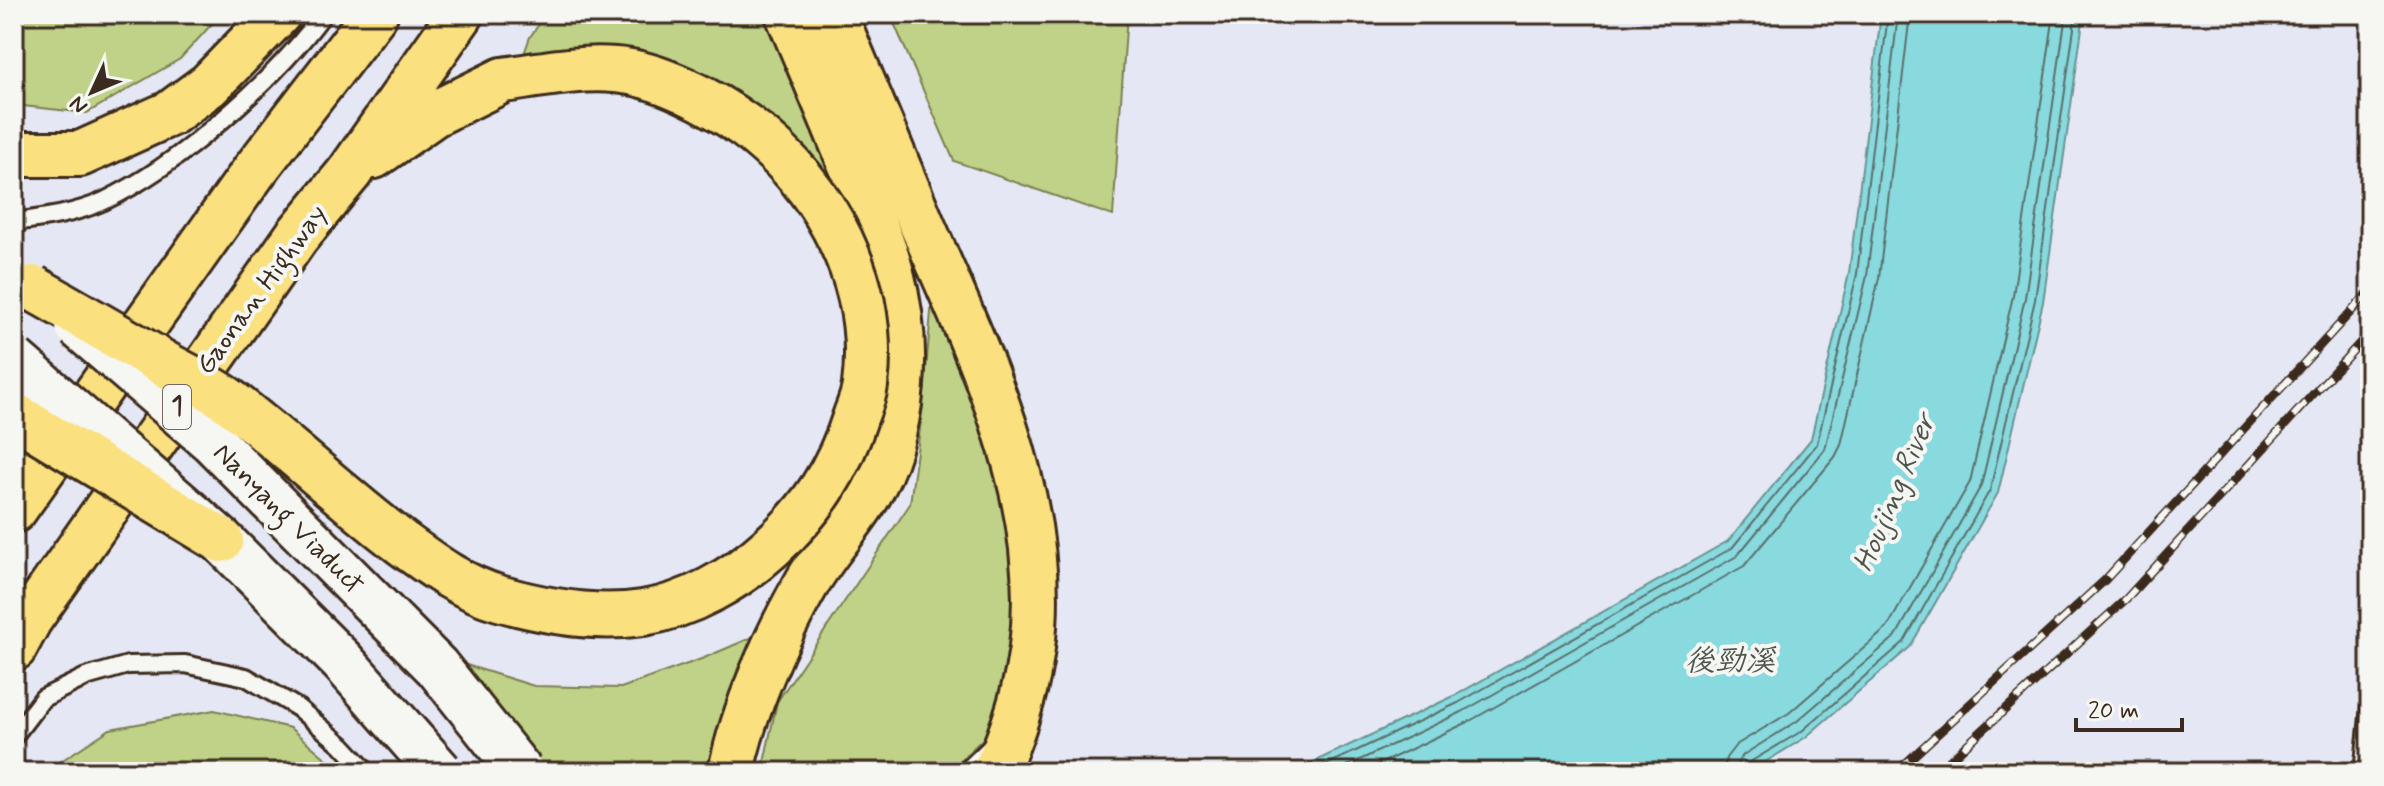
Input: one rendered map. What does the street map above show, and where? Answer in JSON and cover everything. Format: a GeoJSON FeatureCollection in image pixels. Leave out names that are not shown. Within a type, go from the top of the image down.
{"type":"FeatureCollection","features":[{"type":"Feature","properties":{"kind":"main road"},"geometry":{"type":"LineString","coordinates":[[14,154],[80,154],[171,113],[209,85],[278,14]]}},
{"type":"Feature","properties":{"kind":"main road"},"geometry":{"type":"LineString","coordinates":[[14,510],[255,170],[375,14]]}},
{"type":"Feature","properties":{"kind":"main road","name":"Gaonan Highway"},"geometry":{"type":"LineString","coordinates":[[14,648],[29,620],[236,322],[297,236],[349,173],[461,14]]}},
{"type":"Feature","properties":{"kind":"main road"},"geometry":{"type":"LineString","coordinates":[[731,772],[738,737],[807,582],[868,495],[892,443],[901,383],[898,308],[891,272],[841,138],[788,14]]}},
{"type":"Feature","properties":{"kind":"main road"},"geometry":{"type":"LineString","coordinates":[[834,14],[979,354],[1020,481],[1030,525],[1035,601],[1028,679],[1016,721],[994,772]]}},
{"type":"Feature","properties":{"kind":"main road"},"geometry":{"type":"LineString","coordinates":[[33,288],[225,399],[444,574],[496,598],[558,612],[603,615],[644,613],[683,601],[724,583],[755,562],[787,533],[819,497],[839,464],[865,387],[867,343],[862,296],[847,254],[826,213],[801,177],[776,150],[719,107],[680,89],[616,70],[561,72],[503,80],[434,114],[349,173]]}},
{"type":"Feature","properties":{"kind":"main road"},"geometry":{"type":"LineString","coordinates":[[14,453],[140,329]]}},
{"type":"Feature","properties":{"kind":"main road"},"geometry":{"type":"LineString","coordinates":[[14,415],[221,540]]}},
{"type":"Feature","properties":{"kind":"street","name":"Nanyang Viaduct"},"geometry":{"type":"LineString","coordinates":[[33,288],[212,441],[437,667],[521,772]]}},
{"type":"Feature","properties":{"kind":"street"},"geometry":{"type":"LineString","coordinates":[[14,360],[221,540],[343,662],[440,772]]}},
{"type":"Feature","properties":{"kind":"lane"},"geometry":{"type":"LineString","coordinates":[[14,222],[58,217],[103,201],[147,176],[218,123],[300,45],[323,14]]}},
{"type":"Feature","properties":{"kind":"lane"},"geometry":{"type":"LineString","coordinates":[[14,736],[43,698],[86,677],[128,665],[185,664],[246,677],[298,708],[342,745],[367,772]]}},
{"type":"Feature","properties":{"kind":"lane"},"geometry":{"type":"LineString","coordinates":[[2363,772],[2370,708]]}},
{"type":"Feature","properties":{"kind":"lane"},"geometry":{"type":"LineString","coordinates":[[965,772],[1016,721]]}},
{"type":"Feature","properties":{"kind":"green space"},"geometry":{"type":"Polygon","coordinates":[[[14,14],[221,14],[180,59],[87,113],[14,105],[14,14]]]}},
{"type":"Feature","properties":{"kind":"green space"},"geometry":{"type":"Polygon","coordinates":[[[546,14],[774,14],[864,248],[787,143],[531,61],[524,54],[530,37],[546,14]]]}},
{"type":"Feature","properties":{"kind":"green space"},"geometry":{"type":"Polygon","coordinates":[[[890,14],[1127,14],[1113,216],[954,161],[890,14]]]}},
{"type":"Feature","properties":{"kind":"green space"},"geometry":{"type":"Polygon","coordinates":[[[933,288],[1002,475],[1015,557],[1015,675],[991,731],[948,772],[762,772],[777,702],[910,504],[923,406],[933,288]]]}},
{"type":"Feature","properties":{"kind":"green space"},"geometry":{"type":"Polygon","coordinates":[[[762,633],[738,668],[710,772],[540,772],[447,659],[534,686],[621,688],[762,633]]]}},
{"type":"Feature","properties":{"kind":"green space"},"geometry":{"type":"Polygon","coordinates":[[[214,710],[290,728],[342,772],[48,772],[110,729],[214,710]]]}},
{"type":"Feature","properties":{"kind":"water","name":"後勁溪"},"geometry":{"type":"Polygon","coordinates":[[[1881,14],[2084,14],[2043,302],[1998,493],[1910,647],[1806,737],[1749,772],[1292,772],[1454,696],[1728,541],[1811,439],[1849,273],[1881,14]]]}},
{"type":"Feature","properties":{"kind":"railway"},"geometry":{"type":"LineString","coordinates":[[1896,772],[2105,580],[2370,291]]}},
{"type":"Feature","properties":{"kind":"railway"},"geometry":{"type":"LineString","coordinates":[[1937,772],[2126,599],[2370,332]]}},
{"type":"Feature","properties":{"kind":"water label","name":"Houjing River"},"geometry":{"type":"Point","coordinates":[1895,493]}}]}
